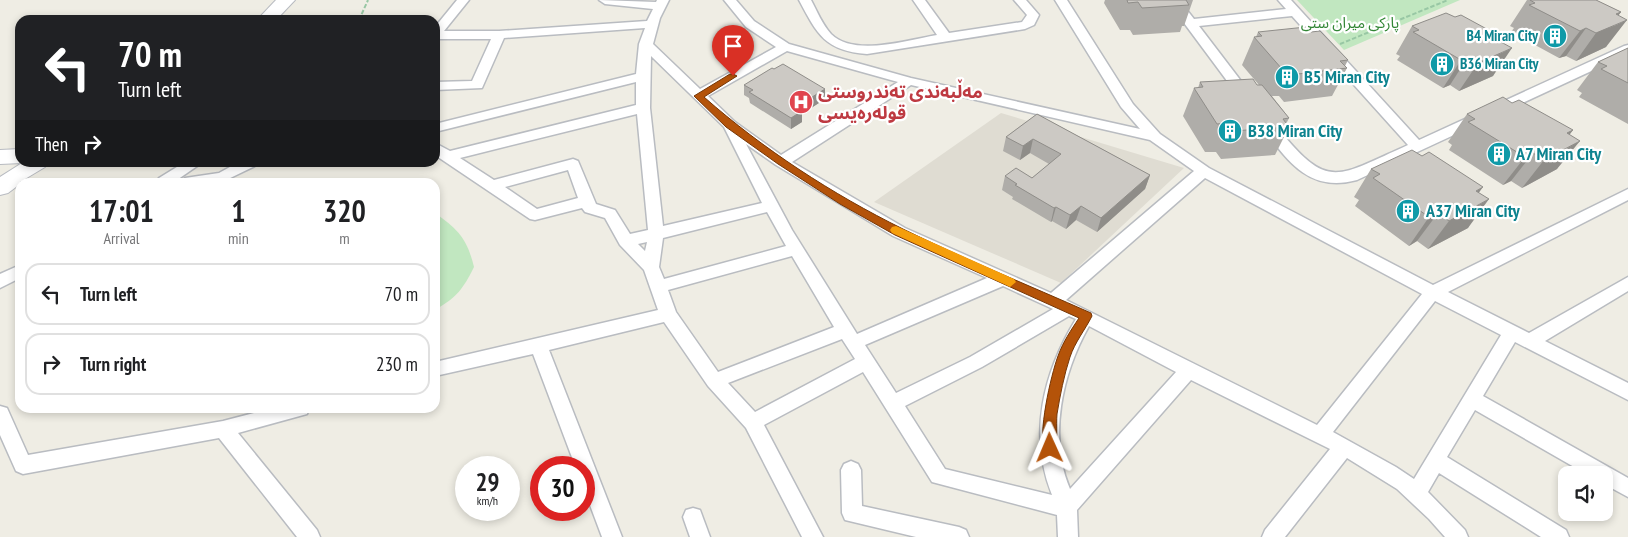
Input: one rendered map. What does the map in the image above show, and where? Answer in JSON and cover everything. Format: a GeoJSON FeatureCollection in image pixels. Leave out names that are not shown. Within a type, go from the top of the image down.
{"type":"FeatureCollection","features":[{"type":"Feature","properties":{"kind":"street"},"geometry":{"type":"LineString","coordinates":[[271,15],[286,0]]}},
{"type":"Feature","properties":{"kind":"street"},"geometry":{"type":"LineString","coordinates":[[440,29],[463,0]]}},
{"type":"Feature","properties":{"kind":"street"},"geometry":{"type":"LineString","coordinates":[[605,0],[661,3],[650,24],[645,44],[641,77],[656,234],[651,267],[657,287],[668,314],[714,381],[753,422],[813,537]]}},
{"type":"Feature","properties":{"kind":"street"},"geometry":{"type":"LineString","coordinates":[[730,0],[750,24],[785,46],[909,81],[1156,137]]}},
{"type":"Feature","properties":{"kind":"street"},"geometry":{"type":"LineString","coordinates":[[805,0],[828,39],[848,48],[861,50],[874,50],[1030,22],[1033,15],[1020,0]]}},
{"type":"Feature","properties":{"kind":"street"},"geometry":{"type":"LineString","coordinates":[[918,0],[945,37]]}},
{"type":"Feature","properties":{"kind":"street"},"geometry":{"type":"LineString","coordinates":[[1061,0],[1128,107],[1156,137],[1204,171],[1511,333],[1628,392]]}},
{"type":"Feature","properties":{"kind":"street"},"geometry":{"type":"LineString","coordinates":[[1173,0],[1302,167],[1314,174],[1328,178],[1341,179],[1352,176],[1628,49]]}},
{"type":"Feature","properties":{"kind":"street"},"geometry":{"type":"LineString","coordinates":[[1284,0],[1330,48],[1417,146]]}},
{"type":"Feature","properties":{"kind":"street"},"geometry":{"type":"LineString","coordinates":[[1190,23],[1295,12]]}},
{"type":"Feature","properties":{"kind":"street"},"geometry":{"type":"LineString","coordinates":[[440,35],[499,35],[650,24]]}},
{"type":"Feature","properties":{"kind":"street"},"geometry":{"type":"LineString","coordinates":[[440,86],[477,85],[499,35]]}},
{"type":"Feature","properties":{"kind":"street"},"geometry":{"type":"LineString","coordinates":[[645,44],[730,125],[781,162],[844,201],[899,232],[1086,316],[1189,370],[1344,447],[1389,472],[1416,493],[1458,537]]}},
{"type":"Feature","properties":{"kind":"street"},"geometry":{"type":"LineString","coordinates":[[698,96],[785,46]]}},
{"type":"Feature","properties":{"kind":"street"},"geometry":{"type":"LineString","coordinates":[[440,127],[641,77]]}},
{"type":"Feature","properties":{"kind":"street"},"geometry":{"type":"LineString","coordinates":[[781,162],[909,81]]}},
{"type":"Feature","properties":{"kind":"street"},"geometry":{"type":"LineString","coordinates":[[449,156],[643,108]]}},
{"type":"Feature","properties":{"kind":"street"},"geometry":{"type":"LineString","coordinates":[[730,125],[795,249],[849,336],[894,403],[938,476],[1066,508]]}},
{"type":"Feature","properties":{"kind":"street"},"geometry":{"type":"LineString","coordinates":[[440,151],[535,215],[587,201]]}},
{"type":"Feature","properties":{"kind":"street"},"geometry":{"type":"LineString","coordinates":[[0,157],[15,156]]}},
{"type":"Feature","properties":{"kind":"street"},"geometry":{"type":"LineString","coordinates":[[491,186],[572,164],[590,208],[610,214],[626,242],[651,267]]}},
{"type":"Feature","properties":{"kind":"street"},"geometry":{"type":"LineString","coordinates":[[0,188],[29,167]]}},
{"type":"Feature","properties":{"kind":"street"},"geometry":{"type":"LineString","coordinates":[[170,178],[188,167]]}},
{"type":"Feature","properties":{"kind":"street"},"geometry":{"type":"LineString","coordinates":[[216,178],[222,177],[242,167]]}},
{"type":"Feature","properties":{"kind":"street"},"geometry":{"type":"LineString","coordinates":[[894,403],[985,357],[1060,305],[1204,171]]}},
{"type":"Feature","properties":{"kind":"street"},"geometry":{"type":"LineString","coordinates":[[1320,435],[1433,292],[1628,194]]}},
{"type":"Feature","properties":{"kind":"street"},"geometry":{"type":"LineString","coordinates":[[626,242],[771,206]]}},
{"type":"Feature","properties":{"kind":"street"},"geometry":{"type":"LineString","coordinates":[[657,287],[795,249]]}},
{"type":"Feature","properties":{"kind":"street"},"geometry":{"type":"LineString","coordinates":[[0,282],[15,274]]}},
{"type":"Feature","properties":{"kind":"street"},"geometry":{"type":"LineString","coordinates":[[714,381],[849,336],[1002,279]]}},
{"type":"Feature","properties":{"kind":"street"},"geometry":{"type":"LineString","coordinates":[[1529,342],[1628,283]]}},
{"type":"Feature","properties":{"kind":"street"},"geometry":{"type":"LineString","coordinates":[[440,368],[668,314]]}},
{"type":"Feature","properties":{"kind":"street"},"geometry":{"type":"LineString","coordinates":[[1068,537],[1066,508],[1051,464],[1049,432],[1064,357],[1074,335],[1086,316]]}},
{"type":"Feature","properties":{"kind":"street"},"geometry":{"type":"LineString","coordinates":[[1416,493],[1511,333]]}},
{"type":"Feature","properties":{"kind":"street"},"geometry":{"type":"LineString","coordinates":[[538,346],[612,537]]}},
{"type":"Feature","properties":{"kind":"street"},"geometry":{"type":"LineString","coordinates":[[753,422],[866,362]]}},
{"type":"Feature","properties":{"kind":"street"},"geometry":{"type":"LineString","coordinates":[[1066,508],[1189,370]]}},
{"type":"Feature","properties":{"kind":"street"},"geometry":{"type":"LineString","coordinates":[[1471,398],[1628,488]]}},
{"type":"Feature","properties":{"kind":"street"},"geometry":{"type":"LineString","coordinates":[[0,414],[23,465],[223,429],[282,413]]}},
{"type":"Feature","properties":{"kind":"street"},"geometry":{"type":"LineString","coordinates":[[223,429],[310,537]]}},
{"type":"Feature","properties":{"kind":"street"},"geometry":{"type":"LineString","coordinates":[[1272,537],[1344,447]]}},
{"type":"Feature","properties":{"kind":"street"},"geometry":{"type":"LineString","coordinates":[[1435,460],[1559,537]]}},
{"type":"Feature","properties":{"kind":"street"},"geometry":{"type":"LineString","coordinates":[[851,470],[852,513],[958,537]]}},
{"type":"Feature","properties":{"kind":"street"},"geometry":{"type":"LineString","coordinates":[[693,517],[700,537]]}},
{"type":"Feature","properties":{"kind":"path"},"geometry":{"type":"LineString","coordinates":[[361,15],[368,0]]}},
{"type":"Feature","properties":{"kind":"path"},"geometry":{"type":"LineString","coordinates":[[1330,48],[1448,0]]}},
{"type":"Feature","properties":{"kind":"shaded area"},"geometry":{"type":"Polygon","coordinates":[[[1001,113],[1184,168],[1061,283],[874,202],[1001,113]]]}},
{"type":"Feature","properties":{"kind":"green space","name":"پارکی میران ستی"},"geometry":{"type":"Polygon","coordinates":[[[1297,0],[1460,0],[1344,50],[1297,0]]]}},
{"type":"Feature","properties":{"kind":"green space"},"geometry":{"type":"Polygon","coordinates":[[[440,217],[461,236],[474,267],[459,292],[440,307],[440,217]]]}},
{"type":"Feature","properties":{"kind":"building"},"geometry":{"type":"Polygon","coordinates":[[[1127,0],[1186,0],[1189,5],[1142,8],[1138,2],[1128,3],[1127,0]]]}},
{"type":"Feature","properties":{"kind":"building"},"geometry":{"type":"Polygon","coordinates":[[[1530,0],[1596,0],[1621,12],[1616,14],[1627,20],[1596,33],[1586,28],[1580,31],[1529,5],[1535,3],[1530,0]]]}},
{"type":"Feature","properties":{"kind":"building"},"geometry":{"type":"Polygon","coordinates":[[[1446,13],[1455,17],[1461,15],[1507,40],[1501,42],[1512,48],[1478,63],[1468,57],[1461,60],[1413,32],[1419,30],[1412,26],[1446,13]]]}},
{"type":"Feature","properties":{"kind":"building"},"geometry":{"type":"Polygon","coordinates":[[[1306,27],[1311,32],[1320,31],[1348,60],[1340,61],[1347,68],[1298,74],[1292,68],[1282,69],[1254,37],[1262,36],[1258,32],[1306,27]]]}},
{"type":"Feature","properties":{"kind":"building"},"geometry":{"type":"Polygon","coordinates":[[[1628,48],[1628,83],[1601,69],[1607,66],[1598,62],[1628,48]]]}},
{"type":"Feature","properties":{"kind":"building"},"geometry":{"type":"Polygon","coordinates":[[[783,64],[825,89],[796,107],[802,111],[791,118],[749,92],[753,90],[744,85],[772,68],[774,69],[783,64]]]}},
{"type":"Feature","properties":{"kind":"building"},"geometry":{"type":"Polygon","coordinates":[[[1253,79],[1257,85],[1262,85],[1289,118],[1283,119],[1289,127],[1233,131],[1228,123],[1217,124],[1194,88],[1203,87],[1200,82],[1253,79]]]}},
{"type":"Feature","properties":{"kind":"building"},"geometry":{"type":"Polygon","coordinates":[[[1503,97],[1512,103],[1519,100],[1573,130],[1567,133],[1580,141],[1544,160],[1533,153],[1525,157],[1468,122],[1475,119],[1467,114],[1503,97]]]}},
{"type":"Feature","properties":{"kind":"building"},"geometry":{"type":"Polygon","coordinates":[[[1037,114],[1150,175],[1101,218],[1081,206],[1070,215],[1056,207],[1054,208],[1015,185],[1017,184],[1005,176],[1016,168],[1032,178],[1061,154],[1033,139],[1023,146],[1006,137],[1037,114]]]}},
{"type":"Feature","properties":{"kind":"building"},"geometry":{"type":"Polygon","coordinates":[[[1412,150],[1422,156],[1429,152],[1483,187],[1476,191],[1489,199],[1449,221],[1438,213],[1429,217],[1373,178],[1380,174],[1371,169],[1412,150]]]}},
{"type":"Feature","properties":{"kind":"slow traffic"},"geometry":{"type":"LineString","coordinates":[[896,230],[1010,282]]}},
{"type":"Feature","properties":{"kind":"place","name":"B4 Miran City"},"geometry":{"type":"Point","coordinates":[1555,36]}},
{"type":"Feature","properties":{"kind":"place","name":"B36 Miran City"},"geometry":{"type":"Point","coordinates":[1442,64]}},
{"type":"Feature","properties":{"kind":"place","name":"B5 Miran City"},"geometry":{"type":"Point","coordinates":[1287,77]}},
{"type":"Feature","properties":{"kind":"place","name":"مەڵبەندی تەندروستی قولەرەیسی"},"geometry":{"type":"Point","coordinates":[801,102]}},
{"type":"Feature","properties":{"kind":"place","name":"B38 Miran City"},"geometry":{"type":"Point","coordinates":[1230,131]}},
{"type":"Feature","properties":{"kind":"place","name":"A7 Miran City"},"geometry":{"type":"Point","coordinates":[1499,154]}},
{"type":"Feature","properties":{"kind":"place","name":"A37 Miran City"},"geometry":{"type":"Point","coordinates":[1408,211]}},
{"type":"Feature","properties":{"kind":"route"},"geometry":{"type":"LineString","coordinates":[[733,76],[698,96],[730,125],[781,162],[899,232],[1086,316],[1074,335],[1064,357],[1051,413],[1050,448]]}}]}
